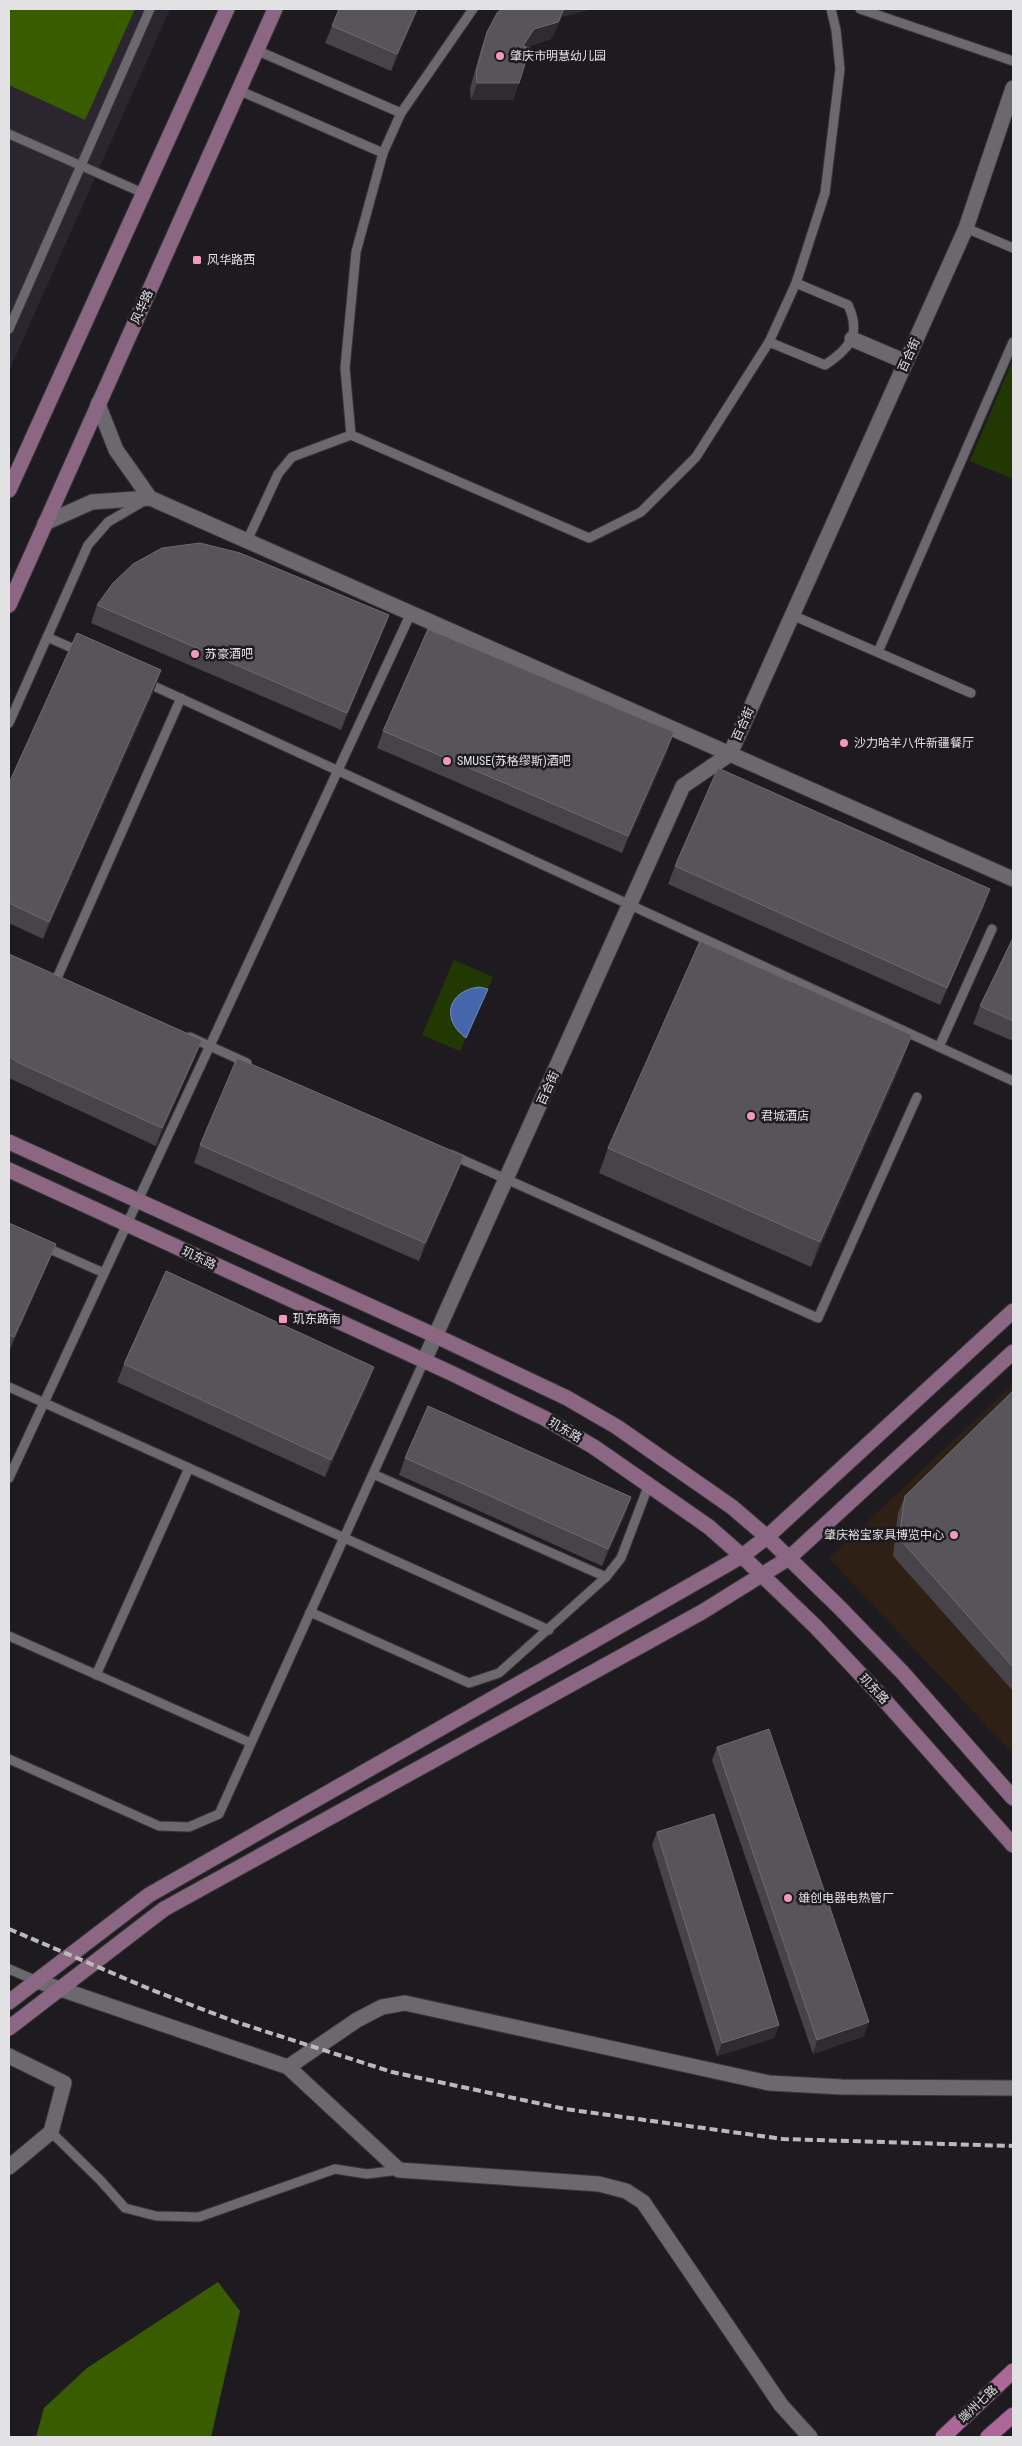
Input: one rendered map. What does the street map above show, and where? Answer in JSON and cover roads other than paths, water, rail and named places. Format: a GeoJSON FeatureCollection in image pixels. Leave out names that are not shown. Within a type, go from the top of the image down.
{"type":"FeatureCollection","features":[{"type":"Feature","properties":{"kind":"main road"},"geometry":{"type":"LineString","coordinates":[[9,490],[227,9]]}},
{"type":"Feature","properties":{"kind":"main road","name":"风华路"},"geometry":{"type":"LineString","coordinates":[[9,605],[275,9]]}},
{"type":"Feature","properties":{"kind":"main road"},"geometry":{"type":"LineString","coordinates":[[9,1142],[436,1336],[567,1398],[617,1427],[732,1507],[767,1537],[903,1673],[1013,1798]]}},
{"type":"Feature","properties":{"kind":"main road","name":"玑东路"},"geometry":{"type":"LineString","coordinates":[[9,1170],[424,1361],[544,1418],[594,1447],[709,1528],[742,1556],[816,1627],[879,1694],[1013,1845]]}},
{"type":"Feature","properties":{"kind":"main road"},"geometry":{"type":"LineString","coordinates":[[9,2002],[149,1895],[742,1556],[767,1537],[1013,1311]]}},
{"type":"Feature","properties":{"kind":"main road"},"geometry":{"type":"LineString","coordinates":[[9,2028],[164,1909],[702,1612],[763,1576],[789,1558],[1013,1352]]}},
{"type":"Feature","properties":{"kind":"main road","name":"端州七路"},"geometry":{"type":"LineString","coordinates":[[943,2437],[1013,2371]]}},
{"type":"Feature","properties":{"kind":"main road"},"geometry":{"type":"LineString","coordinates":[[988,2437],[1013,2415]]}},
{"type":"Feature","properties":{"kind":"street","name":"百合街"},"geometry":{"type":"LineString","coordinates":[[424,1361],[683,786],[730,754],[966,228],[1013,88]]}},
{"type":"Feature","properties":{"kind":"street"},"geometry":{"type":"LineString","coordinates":[[852,339],[906,362]]}},
{"type":"Feature","properties":{"kind":"street"},"geometry":{"type":"LineString","coordinates":[[98,404],[116,450],[150,498]]}},
{"type":"Feature","properties":{"kind":"street"},"geometry":{"type":"LineString","coordinates":[[45,523],[92,502],[150,498],[1013,880]]}},
{"type":"Feature","properties":{"kind":"street"},"geometry":{"type":"LineString","coordinates":[[37,1981],[288,2067],[399,2170],[599,2184],[626,2191],[643,2202],[781,2405],[810,2437]]}},
{"type":"Feature","properties":{"kind":"street"},"geometry":{"type":"LineString","coordinates":[[288,2067],[357,2020],[382,2007],[405,2003],[769,2083],[842,2087],[1013,2088]]}},
{"type":"Feature","properties":{"kind":"street"},"geometry":{"type":"LineString","coordinates":[[9,2056],[64,2083],[51,2132],[9,2168]]}},
{"type":"Feature","properties":{"kind":"lane"},"geometry":{"type":"LineString","coordinates":[[9,329],[150,9]]}},
{"type":"Feature","properties":{"kind":"lane"},"geometry":{"type":"LineString","coordinates":[[351,435],[345,368],[356,252],[383,154],[401,113],[473,9]]}},
{"type":"Feature","properties":{"kind":"lane"},"geometry":{"type":"LineString","coordinates":[[247,541],[278,474],[292,457],[351,435],[590,538],[641,512],[696,458],[769,342],[796,283],[825,193],[840,69],[836,30],[831,9]]}},
{"type":"Feature","properties":{"kind":"lane"},"geometry":{"type":"LineString","coordinates":[[860,9],[1013,61]]}},
{"type":"Feature","properties":{"kind":"lane"},"geometry":{"type":"LineString","coordinates":[[256,50],[401,113]]}},
{"type":"Feature","properties":{"kind":"lane"},"geometry":{"type":"LineString","coordinates":[[238,90],[383,154]]}},
{"type":"Feature","properties":{"kind":"lane"},"geometry":{"type":"LineString","coordinates":[[9,134],[143,193]]}},
{"type":"Feature","properties":{"kind":"lane"},"geometry":{"type":"LineString","coordinates":[[966,228],[1013,248]]}},
{"type":"Feature","properties":{"kind":"lane"},"geometry":{"type":"LineString","coordinates":[[769,342],[825,365],[839,356],[852,339],[855,320],[848,305],[796,283]]}},
{"type":"Feature","properties":{"kind":"lane"},"geometry":{"type":"LineString","coordinates":[[878,652],[1013,342]]}},
{"type":"Feature","properties":{"kind":"lane"},"geometry":{"type":"LineString","coordinates":[[9,723],[88,545],[108,522],[150,498]]}},
{"type":"Feature","properties":{"kind":"lane"},"geometry":{"type":"LineString","coordinates":[[9,1478],[411,613]]}},
{"type":"Feature","properties":{"kind":"lane"},"geometry":{"type":"LineString","coordinates":[[792,615],[971,693]]}},
{"type":"Feature","properties":{"kind":"lane"},"geometry":{"type":"LineString","coordinates":[[47,637],[92,657]]}},
{"type":"Feature","properties":{"kind":"lane"},"geometry":{"type":"LineString","coordinates":[[136,678],[1013,1081]]}},
{"type":"Feature","properties":{"kind":"lane"},"geometry":{"type":"LineString","coordinates":[[66,982],[53,976],[181,698]]}},
{"type":"Feature","properties":{"kind":"lane"},"geometry":{"type":"LineString","coordinates":[[939,1047],[992,928]]}},
{"type":"Feature","properties":{"kind":"lane"},"geometry":{"type":"LineString","coordinates":[[183,1034],[255,1066]]}},
{"type":"Feature","properties":{"kind":"lane"},"geometry":{"type":"LineString","coordinates":[[444,1151],[818,1318],[917,1097]]}},
{"type":"Feature","properties":{"kind":"lane"},"geometry":{"type":"LineString","coordinates":[[35,1242],[104,1273]]}},
{"type":"Feature","properties":{"kind":"lane"},"geometry":{"type":"LineString","coordinates":[[9,1759],[159,1826],[189,1827],[219,1814],[424,1361]]}},
{"type":"Feature","properties":{"kind":"lane"},"geometry":{"type":"LineString","coordinates":[[9,1387],[549,1630]]}},
{"type":"Feature","properties":{"kind":"lane"},"geometry":{"type":"LineString","coordinates":[[96,1675],[189,1468]]}},
{"type":"Feature","properties":{"kind":"lane"},"geometry":{"type":"LineString","coordinates":[[373,1474],[606,1577]]}},
{"type":"Feature","properties":{"kind":"lane"},"geometry":{"type":"LineString","coordinates":[[310,1612],[469,1683],[499,1673],[606,1577],[621,1558],[649,1484]]}},
{"type":"Feature","properties":{"kind":"lane"},"geometry":{"type":"LineString","coordinates":[[9,1636],[251,1743]]}},
{"type":"Feature","properties":{"kind":"lane"},"geometry":{"type":"LineString","coordinates":[[9,1969],[37,1981]]}},
{"type":"Feature","properties":{"kind":"lane"},"geometry":{"type":"LineString","coordinates":[[51,2132],[101,2181],[125,2208],[156,2216],[199,2217],[335,2169],[367,2174],[399,2170]]}},
{"type":"Feature","properties":{"kind":"water"},"geometry":{"type":"Polygon","coordinates":[[[479,987],[488,989],[466,1038],[453,1023],[451,1007],[454,1000],[460,994],[479,987]]]}},
{"type":"Feature","properties":{"kind":"railway"},"geometry":{"type":"LineString","coordinates":[[9,1929],[152,1990],[236,2022],[392,2072],[565,2109],[783,2139],[1013,2146]]}},
{"type":"Feature","properties":{"kind":"place","name":"肇庆市明慧幼儿园"},"geometry":{"type":"Point","coordinates":[500,56]}},
{"type":"Feature","properties":{"kind":"place","name":"风华路西"},"geometry":{"type":"Point","coordinates":[197,260]}},
{"type":"Feature","properties":{"kind":"place","name":"苏豪酒吧"},"geometry":{"type":"Point","coordinates":[195,654]}},
{"type":"Feature","properties":{"kind":"place","name":"沙力哈羊八件新疆餐厅"},"geometry":{"type":"Point","coordinates":[844,743]}},
{"type":"Feature","properties":{"kind":"place","name":"SMUSE(苏格缪斯)酒吧"},"geometry":{"type":"Point","coordinates":[447,761]}},
{"type":"Feature","properties":{"kind":"place","name":"君城酒店"},"geometry":{"type":"Point","coordinates":[751,1116]}},
{"type":"Feature","properties":{"kind":"place","name":"玑东路南"},"geometry":{"type":"Point","coordinates":[283,1319]}},
{"type":"Feature","properties":{"kind":"place","name":"肇庆裕宝家具博览中心"},"geometry":{"type":"Point","coordinates":[954,1535]}},
{"type":"Feature","properties":{"kind":"place","name":"雄创电器电热管厂"},"geometry":{"type":"Point","coordinates":[788,1898]}}]}
